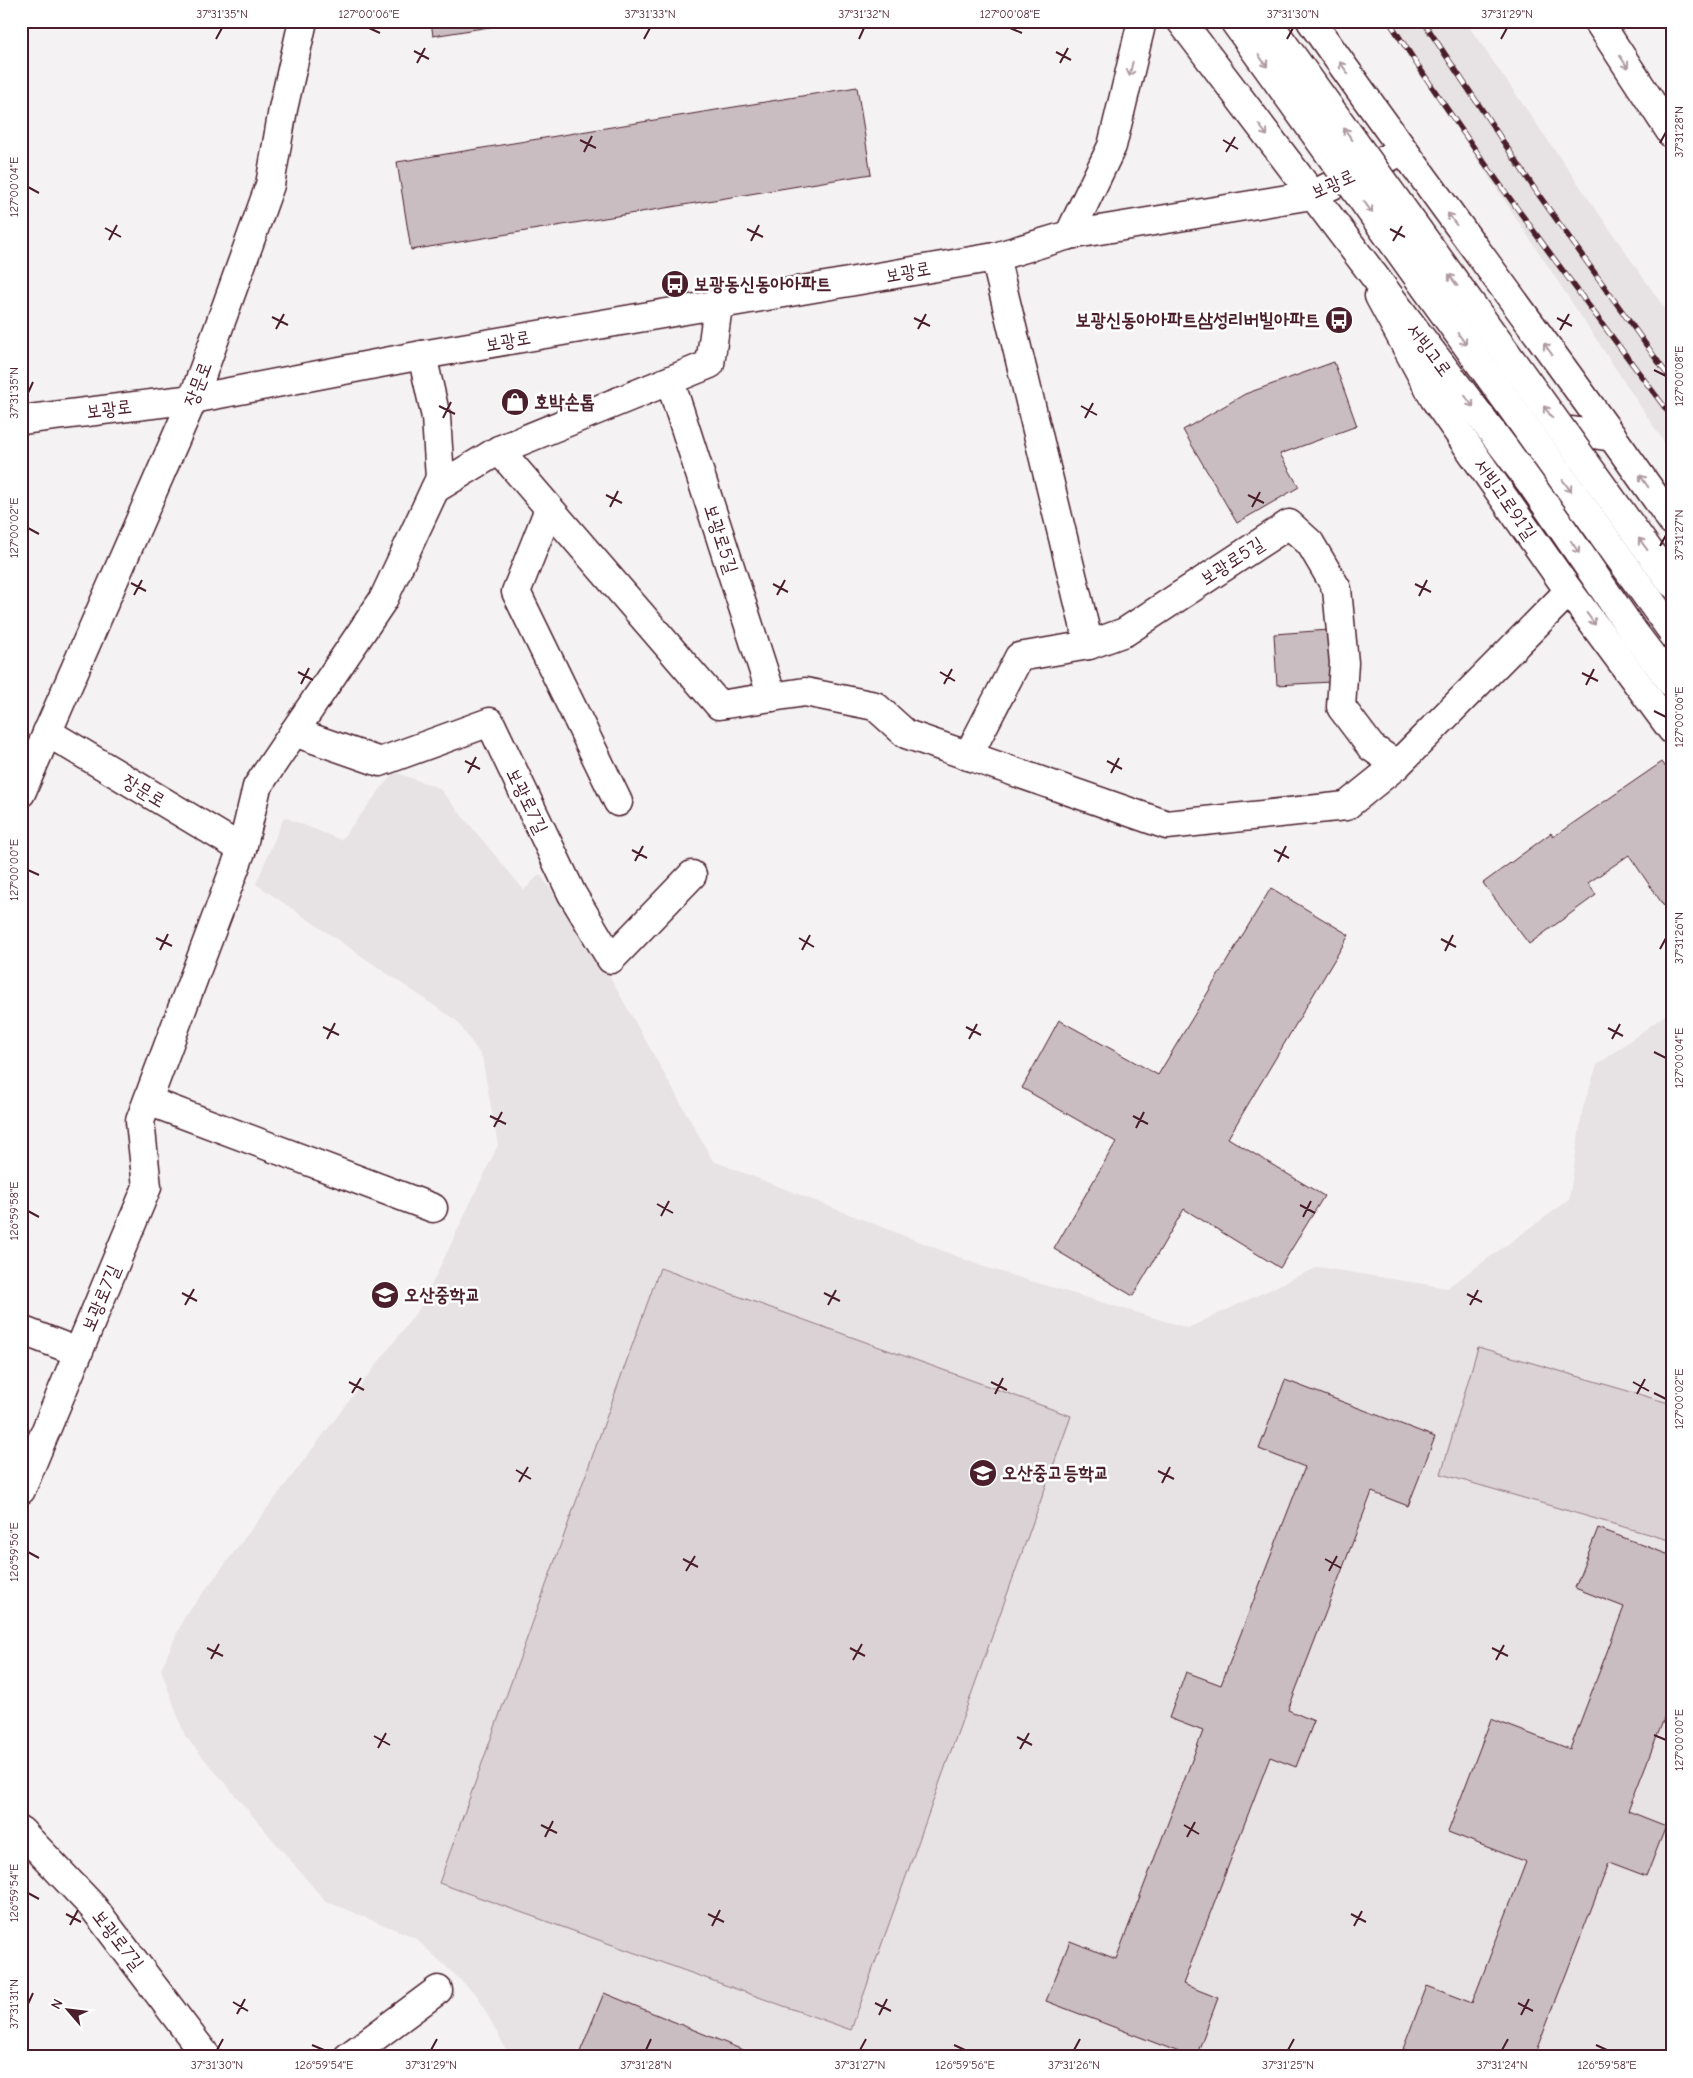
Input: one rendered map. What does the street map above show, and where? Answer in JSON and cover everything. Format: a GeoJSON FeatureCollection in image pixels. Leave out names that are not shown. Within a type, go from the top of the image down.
{"type":"FeatureCollection","features":[{"type":"Feature","properties":{"kind":"main road","name":"장문로"},"geometry":{"type":"LineString","coordinates":[[21,793],[193,399],[270,185],[283,109],[304,21]]}},
{"type":"Feature","properties":{"kind":"main road"},"geometry":{"type":"LineString","coordinates":[[1068,235],[1112,146],[1142,21]]}},
{"type":"Feature","properties":{"kind":"main road","name":"서빙고로"},"geometry":{"type":"LineString","coordinates":[[1180,21],[1531,483],[1632,630],[1672,683]]}},
{"type":"Feature","properties":{"kind":"main road"},"geometry":{"type":"LineString","coordinates":[[1234,21],[1672,631]]}},
{"type":"Feature","properties":{"kind":"main road"},"geometry":{"type":"LineString","coordinates":[[1268,21],[1672,583]]}},
{"type":"Feature","properties":{"kind":"main road"},"geometry":{"type":"LineString","coordinates":[[1311,21],[1402,151],[1613,437],[1672,521]]}},
{"type":"Feature","properties":{"kind":"main road"},"geometry":{"type":"LineString","coordinates":[[1598,21],[1672,134]]}},
{"type":"Feature","properties":{"kind":"main road","name":"보광로"},"geometry":{"type":"LineString","coordinates":[[21,420],[193,399],[422,355],[718,306],[995,257],[1068,235],[1312,196],[1402,151]]}},
{"type":"Feature","properties":{"kind":"main road","name":"서빙고로91길"},"geometry":{"type":"LineString","coordinates":[[1357,255],[1434,398],[1569,591],[1672,730]]}},
{"type":"Feature","properties":{"kind":"main road"},"geometry":{"type":"LineString","coordinates":[[995,257],[1089,646]]}},
{"type":"Feature","properties":{"kind":"main road"},"geometry":{"type":"LineString","coordinates":[[435,488],[499,450],[710,364],[718,306]]}},
{"type":"Feature","properties":{"kind":"main road","name":"보광로7길"},"geometry":{"type":"LineString","coordinates":[[21,1490],[147,1187],[140,1122],[242,849],[257,787],[383,600],[440,478],[436,417],[422,355]]}},
{"type":"Feature","properties":{"kind":"main road","name":"보광로5길"},"geometry":{"type":"LineString","coordinates":[[670,381],[772,697]]}},
{"type":"Feature","properties":{"kind":"main road"},"geometry":{"type":"LineString","coordinates":[[1531,483],[1548,446],[1572,431],[1613,437]]}},
{"type":"Feature","properties":{"kind":"main road"},"geometry":{"type":"LineString","coordinates":[[499,450],[719,705],[805,692],[875,706],[906,734],[1167,825],[1346,806],[1397,765],[1569,591]]}},
{"type":"Feature","properties":{"kind":"main road"},"geometry":{"type":"LineString","coordinates":[[550,509],[516,592],[618,802]]}},
{"type":"Feature","properties":{"kind":"main road","name":"보광로5길"},"geometry":{"type":"LineString","coordinates":[[968,756],[1019,657],[1089,646],[1125,632],[1288,524],[1310,543],[1336,589],[1344,663],[1341,707],[1371,747],[1397,765]]}},
{"type":"Feature","properties":{"kind":"main road","name":"보광로7길"},"geometry":{"type":"LineString","coordinates":[[294,732],[380,762],[490,722],[572,894],[611,959],[692,876]]}},
{"type":"Feature","properties":{"kind":"main road","name":"장문로"},"geometry":{"type":"LineString","coordinates":[[47,732],[242,849]]}},
{"type":"Feature","properties":{"kind":"main road"},"geometry":{"type":"LineString","coordinates":[[148,1101],[433,1208]]}},
{"type":"Feature","properties":{"kind":"main road"},"geometry":{"type":"LineString","coordinates":[[21,1330],[78,1352]]}},
{"type":"Feature","properties":{"kind":"main road","name":"보광로7길"},"geometry":{"type":"LineString","coordinates":[[21,1831],[93,1907],[207,2057]]}},
{"type":"Feature","properties":{"kind":"main road"},"geometry":{"type":"LineString","coordinates":[[348,2057],[438,1990]]}},
{"type":"Feature","properties":{"kind":"shaded area"},"geometry":{"type":"Polygon","coordinates":[[[1386,21],[1465,21],[1672,319],[1672,454],[1386,21]]]}},
{"type":"Feature","properties":{"kind":"shaded area","name":"오산중고등학교"},"geometry":{"type":"Polygon","coordinates":[[[394,772],[439,788],[524,890],[540,874],[601,961],[713,1161],[984,1267],[1188,1328],[1318,1267],[1447,1288],[1569,1200],[1583,1107],[1597,1065],[1672,1010],[1672,2057],[510,2057],[477,1995],[414,1937],[325,1901],[185,1736],[161,1669],[184,1618],[422,1305],[498,1145],[482,1057],[457,1021],[256,884],[284,817],[341,840],[394,772]]]}},
{"type":"Feature","properties":{"kind":"shaded area"},"geometry":{"type":"Polygon","coordinates":[[[660,1268],[1071,1416],[851,2030],[439,1883],[660,1268]]]}},
{"type":"Feature","properties":{"kind":"shaded area"},"geometry":{"type":"Polygon","coordinates":[[[1478,1347],[1672,1404],[1672,1541],[1441,1474],[1478,1347]]]}},
{"type":"Feature","properties":{"kind":"building"},"geometry":{"type":"Polygon","coordinates":[[[431,21],[508,21],[508,24],[433,36],[431,21]]]}},
{"type":"Feature","properties":{"kind":"building"},"geometry":{"type":"Polygon","coordinates":[[[857,87],[871,174],[411,250],[397,162],[857,87]]]}},
{"type":"Feature","properties":{"kind":"building"},"geometry":{"type":"Polygon","coordinates":[[[1334,362],[1357,426],[1280,454],[1299,487],[1237,523],[1183,430],[1245,394],[1334,362]]]}},
{"type":"Feature","properties":{"kind":"building"},"geometry":{"type":"Polygon","coordinates":[[[1329,630],[1331,682],[1277,685],[1274,634],[1329,630]]]}},
{"type":"Feature","properties":{"kind":"building"},"geometry":{"type":"Polygon","coordinates":[[[1662,762],[1672,776],[1672,918],[1629,855],[1588,883],[1596,895],[1529,944],[1483,883],[1551,833],[1553,837],[1662,762]]]}},
{"type":"Feature","properties":{"kind":"building"},"geometry":{"type":"Polygon","coordinates":[[[1271,888],[1349,935],[1228,1138],[1324,1196],[1280,1268],[1184,1209],[1133,1296],[1054,1249],[1116,1142],[1022,1088],[1059,1020],[1158,1075],[1271,888]]]}},
{"type":"Feature","properties":{"kind":"building"},"geometry":{"type":"Polygon","coordinates":[[[1285,1380],[1435,1437],[1408,1506],[1372,1492],[1288,1710],[1314,1721],[1296,1767],[1270,1757],[1183,1984],[1218,1998],[1196,2057],[1192,2057],[1046,2001],[1070,1941],[1116,1959],[1203,1731],[1169,1718],[1186,1672],[1221,1685],[1305,1467],[1259,1449],[1285,1380]]]}},
{"type":"Feature","properties":{"kind":"building"},"geometry":{"type":"Polygon","coordinates":[[[1598,1528],[1672,1556],[1672,1698],[1628,1811],[1666,1826],[1646,1877],[1609,1863],[1534,2057],[1424,2057],[1403,2049],[1427,1986],[1472,2003],[1526,1862],[1448,1832],[1491,1719],[1570,1749],[1624,1607],[1575,1588],[1598,1528]]]}},
{"type":"Feature","properties":{"kind":"building"},"geometry":{"type":"Polygon","coordinates":[[[604,1993],[760,2057],[578,2057],[604,1993]]]}},
{"type":"Feature","properties":{"kind":"railway"},"geometry":{"type":"LineString","coordinates":[[1389,21],[1491,172],[1672,417]]}},
{"type":"Feature","properties":{"kind":"railway"},"geometry":{"type":"LineString","coordinates":[[1423,21],[1536,191],[1672,381]]}},
{"type":"Feature","properties":{"kind":"place","name":"보광동신동아아파트"},"geometry":{"type":"Point","coordinates":[675,284]}},
{"type":"Feature","properties":{"kind":"place","name":"보광신동아아파트삼성리버빌아파트"},"geometry":{"type":"Point","coordinates":[1339,320]}},
{"type":"Feature","properties":{"kind":"place","name":"호박손톱"},"geometry":{"type":"Point","coordinates":[515,402]}},
{"type":"Feature","properties":{"kind":"place","name":"오산중학교"},"geometry":{"type":"Point","coordinates":[385,1295]}},
{"type":"Feature","properties":{"kind":"place","name":"오산중고등학교"},"geometry":{"type":"Point","coordinates":[983,1473]}}]}
